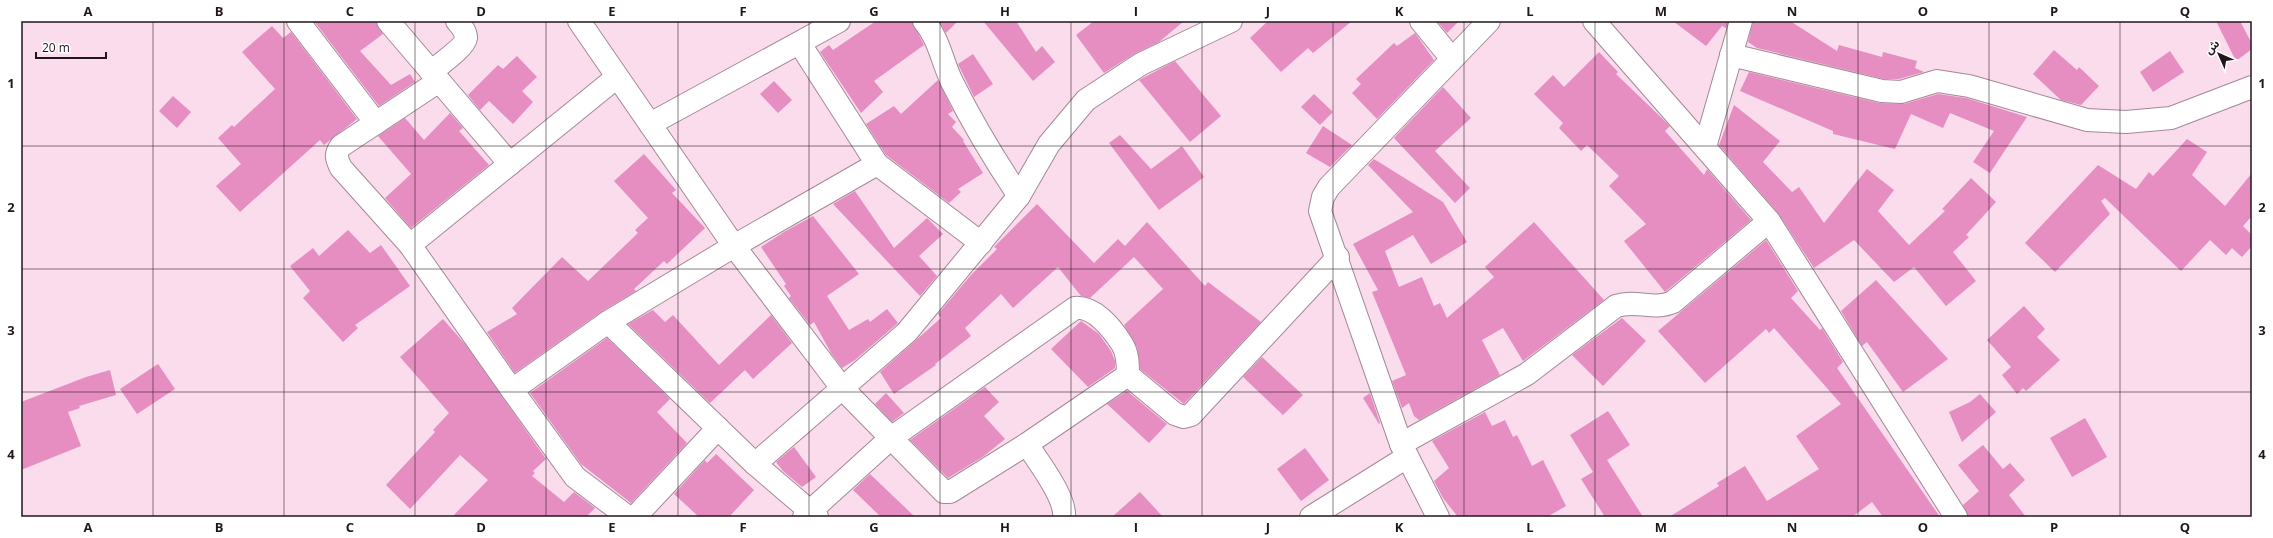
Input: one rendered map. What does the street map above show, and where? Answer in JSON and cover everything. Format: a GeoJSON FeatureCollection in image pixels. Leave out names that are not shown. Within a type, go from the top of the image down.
{"type":"FeatureCollection","features":[{"type":"Feature","properties":{"kind":"street"},"geometry":{"type":"LineString","coordinates":[[298,21],[376,123]]}},
{"type":"Feature","properties":{"kind":"street"},"geometry":{"type":"LineString","coordinates":[[388,21],[510,164]]}},
{"type":"Feature","properties":{"kind":"street"},"geometry":{"type":"LineString","coordinates":[[457,21],[465,32],[466,39],[462,46],[436,76],[376,123],[341,146],[336,152],[336,159],[341,168],[410,245],[575,477],[628,517]]}},
{"type":"Feature","properties":{"kind":"street"},"geometry":{"type":"LineString","coordinates":[[579,21],[734,246],[842,388],[937,487],[944,492],[950,492],[1027,444],[1128,375]]}},
{"type":"Feature","properties":{"kind":"street"},"geometry":{"type":"LineString","coordinates":[[650,124],[800,44],[839,21]]}},
{"type":"Feature","properties":{"kind":"street"},"geometry":{"type":"LineString","coordinates":[[924,21],[933,32],[951,80],[985,146],[1019,196]]}},
{"type":"Feature","properties":{"kind":"street"},"geometry":{"type":"LineString","coordinates":[[755,464],[907,332],[1019,196],[1049,144],[1086,100],[1141,64],[1231,21]]}},
{"type":"Feature","properties":{"kind":"street"},"geometry":{"type":"LineString","coordinates":[[1421,21],[1452,59]]}},
{"type":"Feature","properties":{"kind":"street"},"geometry":{"type":"LineString","coordinates":[[1438,517],[1404,450],[1338,257],[1320,211],[1323,196],[1329,187],[1489,21]]}},
{"type":"Feature","properties":{"kind":"street"},"geometry":{"type":"LineString","coordinates":[[1594,21],[1770,221],[1956,517]]}},
{"type":"Feature","properties":{"kind":"street"},"geometry":{"type":"LineString","coordinates":[[1705,147],[1741,21]]}},
{"type":"Feature","properties":{"kind":"street"},"geometry":{"type":"LineString","coordinates":[[800,44],[878,164],[981,243]]}},
{"type":"Feature","properties":{"kind":"street"},"geometry":{"type":"LineString","coordinates":[[1731,55],[1882,91],[1901,92],[1937,80],[1969,86],[2087,120],[2126,122],[2172,118],[2252,87]]}},
{"type":"Feature","properties":{"kind":"street"},"geometry":{"type":"LineString","coordinates":[[410,245],[617,77]]}},
{"type":"Feature","properties":{"kind":"street"},"geometry":{"type":"LineString","coordinates":[[512,390],[608,322],[734,246],[878,164]]}},
{"type":"Feature","properties":{"kind":"street"},"geometry":{"type":"LineString","coordinates":[[1311,517],[1404,450],[1527,374],[1616,306],[1627,302],[1662,307],[1673,302],[1770,221]]}},
{"type":"Feature","properties":{"kind":"street"},"geometry":{"type":"LineString","coordinates":[[608,322],[755,464],[811,515],[891,438],[1075,308],[1083,307],[1096,312],[1123,345],[1127,360],[1128,375],[1175,414],[1184,417],[1191,415],[1338,257]]}},
{"type":"Feature","properties":{"kind":"street"},"geometry":{"type":"LineString","coordinates":[[635,517],[718,428]]}},
{"type":"Feature","properties":{"kind":"street"},"geometry":{"type":"LineString","coordinates":[[1027,444],[1056,490],[1065,511],[1064,517]]}},
{"type":"Feature","properties":{"kind":"building"},"geometry":{"type":"Polygon","coordinates":[[[314,21],[376,21],[383,34],[360,51],[391,85],[410,74],[415,82],[379,106],[314,21]]]}},
{"type":"Feature","properties":{"kind":"building"},"geometry":{"type":"Polygon","coordinates":[[[876,21],[912,21],[924,45],[874,81],[883,92],[861,113],[820,52],[829,45],[833,50],[876,21]]]}},
{"type":"Feature","properties":{"kind":"building"},"geometry":{"type":"Polygon","coordinates":[[[939,21],[958,21],[946,33],[939,21]]]}},
{"type":"Feature","properties":{"kind":"building"},"geometry":{"type":"Polygon","coordinates":[[[983,21],[1016,21],[1036,52],[1042,46],[1055,62],[1033,81],[983,21]]]}},
{"type":"Feature","properties":{"kind":"building"},"geometry":{"type":"Polygon","coordinates":[[[1094,21],[1184,21],[1159,42],[1134,54],[1104,73],[1076,35],[1094,21]]]}},
{"type":"Feature","properties":{"kind":"building"},"geometry":{"type":"Polygon","coordinates":[[[1268,21],[1352,21],[1313,53],[1308,48],[1281,72],[1250,38],[1268,21]]]}},
{"type":"Feature","properties":{"kind":"building"},"geometry":{"type":"Polygon","coordinates":[[[1437,21],[1459,21],[1447,33],[1437,21]]]}},
{"type":"Feature","properties":{"kind":"building"},"geometry":{"type":"Polygon","coordinates":[[[1673,21],[1728,21],[1726,28],[1722,26],[1706,46],[1673,21]]]}},
{"type":"Feature","properties":{"kind":"building"},"geometry":{"type":"Polygon","coordinates":[[[1753,21],[1790,21],[1837,51],[1839,45],[1882,57],[1883,52],[1917,61],[1915,68],[1924,72],[1899,79],[1884,79],[1757,48],[1748,42],[1753,21]]]}},
{"type":"Feature","properties":{"kind":"building"},"geometry":{"type":"Polygon","coordinates":[[[2216,21],[2240,21],[2252,44],[2252,49],[2236,61],[2216,21]]]}},
{"type":"Feature","properties":{"kind":"building"},"geometry":{"type":"Polygon","coordinates":[[[272,26],[283,38],[291,32],[357,119],[324,145],[320,140],[240,212],[216,186],[241,164],[218,138],[232,125],[234,127],[275,89],[242,52],[272,26]]]}},
{"type":"Feature","properties":{"kind":"building"},"geometry":{"type":"Polygon","coordinates":[[[1415,33],[1434,60],[1377,119],[1352,93],[1361,84],[1356,79],[1394,43],[1397,46],[1415,33]]]}},
{"type":"Feature","properties":{"kind":"building"},"geometry":{"type":"Polygon","coordinates":[[[2054,50],[2077,70],[2079,67],[2099,86],[2081,105],[2061,100],[2033,74],[2054,50]]]}},
{"type":"Feature","properties":{"kind":"building"},"geometry":{"type":"Polygon","coordinates":[[[2170,51],[2184,72],[2153,92],[2140,72],[2170,51]]]}},
{"type":"Feature","properties":{"kind":"building"},"geometry":{"type":"Polygon","coordinates":[[[1599,52],[1618,72],[1616,74],[1670,126],[1665,131],[1704,175],[1707,169],[1751,220],[1665,292],[1624,241],[1646,224],[1609,186],[1619,176],[1587,145],[1581,151],[1559,128],[1563,123],[1534,94],[1553,75],[1564,87],[1599,52]]]}},
{"type":"Feature","properties":{"kind":"building"},"geometry":{"type":"Polygon","coordinates":[[[973,54],[993,84],[974,97],[958,64],[973,54]]]}},
{"type":"Feature","properties":{"kind":"building"},"geometry":{"type":"Polygon","coordinates":[[[517,56],[537,77],[522,91],[533,102],[513,124],[489,101],[480,110],[468,95],[498,65],[503,69],[517,56]]]}},
{"type":"Feature","properties":{"kind":"building"},"geometry":{"type":"Polygon","coordinates":[[[1175,61],[1221,116],[1190,142],[1139,80],[1175,61]]]}},
{"type":"Feature","properties":{"kind":"building"},"geometry":{"type":"Polygon","coordinates":[[[1749,72],[1879,103],[1904,104],[1938,94],[1966,98],[2027,117],[1990,173],[1973,162],[1994,131],[1950,113],[1943,128],[1911,114],[1895,149],[1833,134],[1833,131],[1740,91],[1749,72]]]}},
{"type":"Feature","properties":{"kind":"building"},"geometry":{"type":"Polygon","coordinates":[[[938,80],[953,111],[948,114],[956,122],[952,127],[964,140],[963,141],[983,173],[958,189],[961,192],[949,203],[886,155],[866,124],[894,106],[901,114],[938,80]]]}},
{"type":"Feature","properties":{"kind":"building"},"geometry":{"type":"Polygon","coordinates":[[[774,81],[792,100],[778,113],[760,94],[774,81]]]}},
{"type":"Feature","properties":{"kind":"building"},"geometry":{"type":"Polygon","coordinates":[[[1443,87],[1471,118],[1435,151],[1470,188],[1455,203],[1394,138],[1443,87]]]}},
{"type":"Feature","properties":{"kind":"building"},"geometry":{"type":"Polygon","coordinates":[[[1314,94],[1333,112],[1320,125],[1301,107],[1314,94]]]}},
{"type":"Feature","properties":{"kind":"building"},"geometry":{"type":"Polygon","coordinates":[[[173,96],[191,112],[177,128],[159,111],[173,96]]]}},
{"type":"Feature","properties":{"kind":"building"},"geometry":{"type":"Polygon","coordinates":[[[1734,105],[1780,141],[1763,162],[1792,192],[1799,187],[1824,223],[1867,169],[1894,190],[1878,211],[1909,245],[1945,211],[1942,209],[1971,178],[1996,202],[1966,235],[1969,237],[1953,252],[1976,281],[1946,306],[1914,267],[1894,282],[1854,240],[1814,268],[1778,213],[1719,145],[1734,105]]]}},
{"type":"Feature","properties":{"kind":"building"},"geometry":{"type":"Polygon","coordinates":[[[450,113],[463,128],[459,131],[489,165],[411,228],[385,198],[411,174],[378,136],[405,118],[424,140],[450,113]]]}},
{"type":"Feature","properties":{"kind":"building"},"geometry":{"type":"Polygon","coordinates":[[[1323,126],[1352,145],[1330,167],[1306,153],[1323,126]]]}},
{"type":"Feature","properties":{"kind":"building"},"geometry":{"type":"Polygon","coordinates":[[[1120,135],[1151,169],[1182,146],[1204,177],[1159,210],[1109,143],[1120,135]]]}},
{"type":"Feature","properties":{"kind":"building"},"geometry":{"type":"Polygon","coordinates":[[[2187,139],[2207,152],[2192,175],[2225,206],[2252,173],[2252,216],[2243,226],[2252,235],[2252,246],[2242,257],[2232,248],[2226,255],[2210,240],[2181,271],[2105,198],[2101,201],[2110,214],[2055,272],[2025,243],[2098,165],[2136,189],[2149,172],[2153,176],[2187,139]]]}},
{"type":"Feature","properties":{"kind":"building"},"geometry":{"type":"Polygon","coordinates":[[[644,154],[676,190],[672,193],[705,228],[667,264],[664,261],[634,289],[636,291],[601,312],[515,373],[487,332],[517,314],[512,308],[562,257],[588,281],[638,233],[635,230],[648,218],[614,181],[644,154]]]}},
{"type":"Feature","properties":{"kind":"building"},"geometry":{"type":"Polygon","coordinates":[[[1374,159],[1443,202],[1467,242],[1431,264],[1413,235],[1385,251],[1399,287],[1422,277],[1434,306],[1440,303],[1447,318],[1494,277],[1485,267],[1534,222],[1604,300],[1523,361],[1503,328],[1482,340],[1500,375],[1419,420],[1414,416],[1409,403],[1402,408],[1392,381],[1406,375],[1372,292],[1378,290],[1353,244],[1413,212],[1368,165],[1374,159]]]}},
{"type":"Feature","properties":{"kind":"building"},"geometry":{"type":"Polygon","coordinates":[[[855,191],[894,248],[927,218],[943,234],[919,256],[937,276],[920,296],[833,204],[855,191]]]}},
{"type":"Feature","properties":{"kind":"building"},"geometry":{"type":"Polygon","coordinates":[[[1037,204],[1094,263],[1118,239],[1125,246],[1147,222],[1205,286],[1208,282],[1261,322],[1184,404],[1140,369],[1137,347],[1124,325],[1163,289],[1134,257],[1090,298],[1081,296],[1058,267],[1013,308],[1001,294],[965,328],[971,336],[935,364],[936,365],[894,394],[880,372],[941,318],[938,314],[971,275],[997,249],[994,247],[1037,204]]]}},
{"type":"Feature","properties":{"kind":"building"},"geometry":{"type":"Polygon","coordinates":[[[813,216],[859,274],[827,296],[849,330],[868,319],[870,322],[887,309],[898,323],[855,360],[842,368],[831,353],[814,322],[810,325],[789,298],[791,296],[784,286],[786,284],[761,247],[813,216]]]}},
{"type":"Feature","properties":{"kind":"building"},"geometry":{"type":"Polygon","coordinates":[[[348,230],[370,253],[381,245],[410,286],[355,325],[358,328],[343,342],[303,298],[310,291],[290,266],[313,248],[319,256],[348,230]]]}},
{"type":"Feature","properties":{"kind":"building"},"geometry":{"type":"Polygon","coordinates":[[[1766,240],[1798,291],[1791,298],[1820,330],[1822,328],[1843,362],[1837,368],[1940,517],[1883,517],[1872,502],[1852,517],[1669,517],[1719,486],[1717,483],[1745,466],[1767,501],[1819,469],[1796,436],[1841,404],[1774,328],[1769,333],[1766,329],[1705,383],[1658,331],[1766,240]]]}},
{"type":"Feature","properties":{"kind":"building"},"geometry":{"type":"Polygon","coordinates":[[[1876,280],[1948,359],[1903,392],[1867,342],[1862,346],[1841,311],[1876,280]]]}},
{"type":"Feature","properties":{"kind":"building"},"geometry":{"type":"Polygon","coordinates":[[[2024,306],[2045,329],[2037,337],[2060,360],[2026,391],[2023,388],[2017,394],[2002,375],[2011,367],[1987,340],[2024,306]]]}},
{"type":"Feature","properties":{"kind":"building"},"geometry":{"type":"Polygon","coordinates":[[[653,310],[665,322],[673,315],[719,365],[771,315],[792,343],[753,379],[745,370],[710,403],[628,324],[653,310]]]}},
{"type":"Feature","properties":{"kind":"building"},"geometry":{"type":"Polygon","coordinates":[[[1622,318],[1646,341],[1603,386],[1572,355],[1622,318]]]}},
{"type":"Feature","properties":{"kind":"building"},"geometry":{"type":"Polygon","coordinates":[[[443,319],[465,344],[546,459],[533,471],[535,473],[532,476],[564,502],[574,492],[595,508],[586,517],[452,517],[488,480],[460,455],[410,509],[386,485],[435,432],[433,430],[449,413],[400,357],[443,319]]]}},
{"type":"Feature","properties":{"kind":"building"},"geometry":{"type":"Polygon","coordinates":[[[1081,321],[1099,334],[1111,351],[1115,361],[1115,368],[1088,387],[1051,349],[1081,321]]]}},
{"type":"Feature","properties":{"kind":"building"},"geometry":{"type":"Polygon","coordinates":[[[607,338],[670,399],[657,412],[687,443],[631,503],[581,464],[530,393],[607,338]]]}},
{"type":"Feature","properties":{"kind":"building"},"geometry":{"type":"Polygon","coordinates":[[[1262,357],[1303,395],[1283,415],[1243,377],[1262,357]]]}},
{"type":"Feature","properties":{"kind":"building"},"geometry":{"type":"Polygon","coordinates":[[[158,364],[175,389],[137,414],[120,389],[158,364]]]}},
{"type":"Feature","properties":{"kind":"building"},"geometry":{"type":"Polygon","coordinates":[[[110,370],[116,395],[79,406],[80,408],[68,412],[81,446],[21,470],[21,402],[86,377],[110,370]]]}},
{"type":"Feature","properties":{"kind":"building"},"geometry":{"type":"Polygon","coordinates":[[[985,387],[999,402],[984,416],[1005,439],[984,456],[948,478],[910,440],[985,387]]]}},
{"type":"Feature","properties":{"kind":"building"},"geometry":{"type":"Polygon","coordinates":[[[1127,391],[1167,424],[1149,443],[1107,404],[1127,391]]]}},
{"type":"Feature","properties":{"kind":"building"},"geometry":{"type":"Polygon","coordinates":[[[886,393],[904,413],[892,422],[875,404],[886,393]]]}},
{"type":"Feature","properties":{"kind":"building"},"geometry":{"type":"Polygon","coordinates":[[[1370,393],[1380,423],[1379,424],[1363,398],[1370,393]]]}},
{"type":"Feature","properties":{"kind":"building"},"geometry":{"type":"Polygon","coordinates":[[[1980,394],[1996,412],[1962,442],[1949,412],[1970,402],[1980,394]]]}},
{"type":"Feature","properties":{"kind":"building"},"geometry":{"type":"Polygon","coordinates":[[[1608,411],[1630,445],[1607,460],[1643,517],[1605,517],[1581,479],[1593,472],[1570,435],[1608,411]]]}},
{"type":"Feature","properties":{"kind":"building"},"geometry":{"type":"Polygon","coordinates":[[[1485,412],[1492,426],[1505,420],[1513,437],[1517,435],[1532,466],[1543,460],[1566,506],[1547,517],[1458,517],[1443,498],[1434,481],[1449,468],[1432,441],[1485,412]]]}},
{"type":"Feature","properties":{"kind":"building"},"geometry":{"type":"Polygon","coordinates":[[[2085,418],[2107,457],[2072,477],[2050,438],[2085,418]]]}},
{"type":"Feature","properties":{"kind":"building"},"geometry":{"type":"Polygon","coordinates":[[[1983,445],[2003,469],[2010,463],[2025,480],[2009,495],[2026,517],[1968,517],[1963,505],[1979,491],[1958,465],[1983,445]]]}},
{"type":"Feature","properties":{"kind":"building"},"geometry":{"type":"Polygon","coordinates":[[[794,447],[816,477],[802,487],[783,471],[776,462],[794,447]]]}},
{"type":"Feature","properties":{"kind":"building"},"geometry":{"type":"Polygon","coordinates":[[[1305,448],[1329,480],[1301,501],[1277,469],[1305,448]]]}},
{"type":"Feature","properties":{"kind":"building"},"geometry":{"type":"Polygon","coordinates":[[[716,454],[754,490],[729,517],[699,517],[674,494],[705,460],[707,463],[716,454]]]}},
{"type":"Feature","properties":{"kind":"building"},"geometry":{"type":"Polygon","coordinates":[[[870,474],[915,517],[881,517],[853,490],[870,474]]]}},
{"type":"Feature","properties":{"kind":"building"},"geometry":{"type":"Polygon","coordinates":[[[1140,492],[1163,517],[1112,517],[1140,492]]]}}]}
